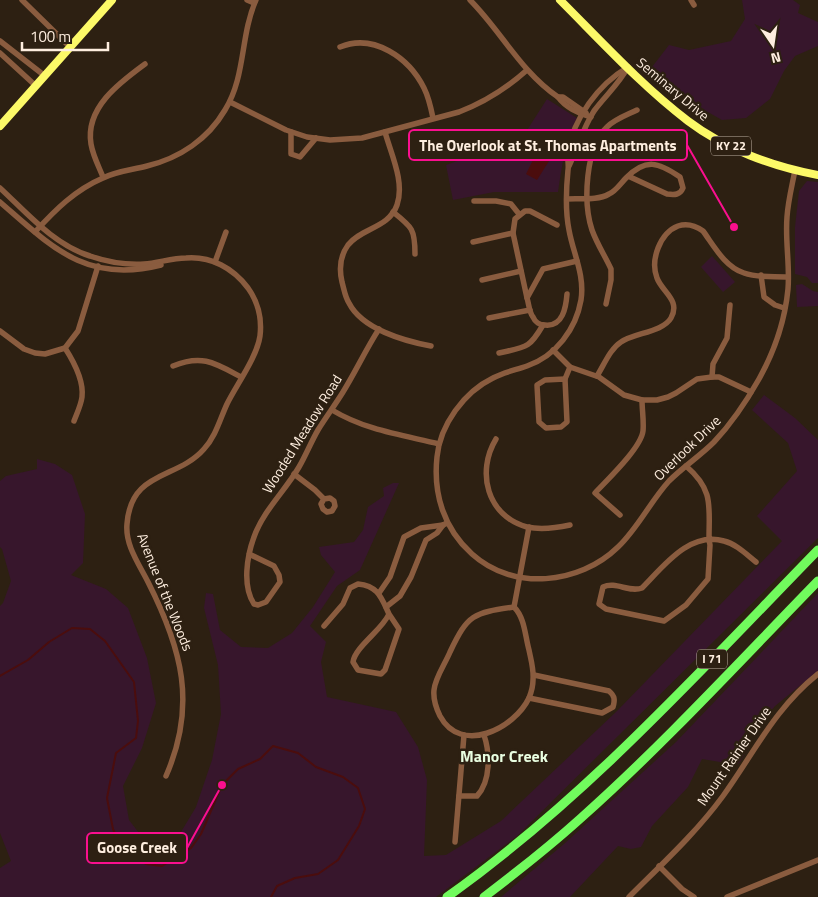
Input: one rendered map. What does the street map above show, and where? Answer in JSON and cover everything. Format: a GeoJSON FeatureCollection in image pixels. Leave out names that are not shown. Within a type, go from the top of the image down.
{"type":"FeatureCollection","features":[{"type":"Feature","properties":{"kind":"highway","name":"I 71"},"geometry":{"type":"LineString","coordinates":[[447,897],[520,842],[605,766],[818,550]]}},
{"type":"Feature","properties":{"kind":"highway","name":"I 71"},"geometry":{"type":"LineString","coordinates":[[484,897],[581,818],[633,770],[818,581]]}},
{"type":"Feature","properties":{"kind":"main road"},"geometry":{"type":"LineString","coordinates":[[0,126],[112,0]]}},
{"type":"Feature","properties":{"kind":"main road","name":"Seminary Drive"},"geometry":{"type":"LineString","coordinates":[[560,0],[628,68],[689,122],[754,156],[795,170],[818,175]]}},
{"type":"Feature","properties":{"kind":"street"},"geometry":{"type":"LineString","coordinates":[[22,0],[70,47]]}},
{"type":"Feature","properties":{"kind":"street"},"geometry":{"type":"LineString","coordinates":[[35,232],[71,197],[103,177],[154,164],[183,152],[205,136],[230,102],[239,74],[245,30],[255,2],[247,0]]}},
{"type":"Feature","properties":{"kind":"street"},"geometry":{"type":"LineString","coordinates":[[470,0],[490,20],[507,46],[527,70],[561,101],[591,117]]}},
{"type":"Feature","properties":{"kind":"street"},"geometry":{"type":"LineString","coordinates":[[0,41],[44,76]]}},
{"type":"Feature","properties":{"kind":"street"},"geometry":{"type":"LineString","coordinates":[[340,47],[356,43],[367,43],[392,53],[401,59],[421,82],[427,95],[433,118]]}},
{"type":"Feature","properties":{"kind":"street"},"geometry":{"type":"LineString","coordinates":[[0,53],[36,86]]}},
{"type":"Feature","properties":{"kind":"street"},"geometry":{"type":"LineString","coordinates":[[103,177],[91,144],[90,131],[93,119],[101,102],[129,75],[145,64]]}},
{"type":"Feature","properties":{"kind":"street"},"geometry":{"type":"LineString","coordinates":[[569,168],[586,125],[602,102],[621,81],[628,68]]}},
{"type":"Feature","properties":{"kind":"street","name":"Overlook Drive"},"geometry":{"type":"LineString","coordinates":[[628,68],[616,74],[583,113],[568,153],[568,226],[582,279],[582,289],[579,308],[567,335],[553,350],[529,365],[494,377],[472,393],[457,408],[437,452],[436,484],[438,501],[445,524],[476,558],[493,569],[520,578],[562,577],[588,568],[605,558],[630,535],[664,487],[728,427],[761,376],[774,344],[784,308],[788,277],[787,217],[795,170]]}},
{"type":"Feature","properties":{"kind":"street"},"geometry":{"type":"LineString","coordinates":[[230,102],[291,132],[316,138],[352,139],[460,112],[485,101],[508,86],[527,70]]}},
{"type":"Feature","properties":{"kind":"street"},"geometry":{"type":"LineString","coordinates":[[606,304],[611,280],[611,269],[591,228],[588,177],[592,157],[602,134],[613,122],[638,110]]}},
{"type":"Feature","properties":{"kind":"street"},"geometry":{"type":"LineString","coordinates":[[291,132],[291,154],[300,157],[316,138]]}},
{"type":"Feature","properties":{"kind":"street"},"geometry":{"type":"LineString","coordinates":[[385,132],[400,187],[397,204],[393,212],[382,223],[352,241],[344,251],[340,264],[341,276],[349,304],[362,320],[396,337],[431,346]]}},
{"type":"Feature","properties":{"kind":"street"},"geometry":{"type":"LineString","coordinates":[[567,198],[596,198],[610,194],[628,176],[645,164],[655,164],[670,170],[680,177],[683,188],[681,192],[674,195],[667,194],[628,176]]}},
{"type":"Feature","properties":{"kind":"street","name":"Avenue of the Woods"},"geometry":{"type":"LineString","coordinates":[[0,188],[41,225],[68,246],[87,255],[132,264],[186,258],[215,262],[243,281],[254,297],[258,310],[260,331],[258,346],[241,377],[217,430],[204,449],[194,459],[183,466],[156,476],[144,486],[133,501],[128,517],[127,531],[130,544],[173,641],[183,682],[182,727],[177,748],[166,776]]}},
{"type":"Feature","properties":{"kind":"street"},"geometry":{"type":"LineString","coordinates":[[474,201],[496,201],[511,204],[519,214]]}},
{"type":"Feature","properties":{"kind":"street","name":"Avenue of the Woods"},"geometry":{"type":"LineString","coordinates":[[0,202],[56,250],[98,268],[140,270],[163,265],[169,261]]}},
{"type":"Feature","properties":{"kind":"street"},"geometry":{"type":"LineString","coordinates":[[556,225],[530,211],[525,211],[515,219],[513,233],[530,310],[535,320],[543,325],[552,325],[559,320],[563,315],[567,294]]}},
{"type":"Feature","properties":{"kind":"street"},"geometry":{"type":"LineString","coordinates":[[393,212],[406,221],[411,228],[415,242],[415,254]]}},
{"type":"Feature","properties":{"kind":"street"},"geometry":{"type":"LineString","coordinates":[[597,376],[613,349],[622,341],[665,325],[672,316],[674,311],[673,300],[659,284],[655,267],[657,250],[676,227],[687,224],[699,228],[731,266],[744,274],[788,277]]}},
{"type":"Feature","properties":{"kind":"street"},"geometry":{"type":"LineString","coordinates":[[215,262],[226,232]]}},
{"type":"Feature","properties":{"kind":"street"},"geometry":{"type":"LineString","coordinates":[[473,242],[513,233]]}},
{"type":"Feature","properties":{"kind":"street"},"geometry":{"type":"LineString","coordinates":[[0,331],[24,349],[35,353],[45,354],[65,348],[78,332],[100,259]]}},
{"type":"Feature","properties":{"kind":"street"},"geometry":{"type":"LineString","coordinates":[[527,298],[543,269],[577,261]]}},
{"type":"Feature","properties":{"kind":"street"},"geometry":{"type":"LineString","coordinates":[[482,280],[521,271]]}},
{"type":"Feature","properties":{"kind":"street"},"geometry":{"type":"LineString","coordinates":[[760,275],[764,297],[775,305],[784,308]]}},
{"type":"Feature","properties":{"kind":"street"},"geometry":{"type":"LineString","coordinates":[[712,377],[713,364],[727,338],[730,305]]}},
{"type":"Feature","properties":{"kind":"street"},"geometry":{"type":"LineString","coordinates":[[489,318],[530,310]]}},
{"type":"Feature","properties":{"kind":"street"},"geometry":{"type":"LineString","coordinates":[[499,353],[530,344],[543,325]]}},
{"type":"Feature","properties":{"kind":"street","name":"Wooded Meadow Road"},"geometry":{"type":"LineString","coordinates":[[249,554],[274,566],[279,576],[280,582],[271,595],[266,602],[258,606],[254,604],[249,592],[247,566],[249,554],[253,538],[262,518],[294,474],[318,430],[344,391],[379,329]]}},
{"type":"Feature","properties":{"kind":"street"},"geometry":{"type":"LineString","coordinates":[[65,348],[77,368],[82,391],[82,398],[74,420]]}},
{"type":"Feature","properties":{"kind":"street"},"geometry":{"type":"LineString","coordinates":[[553,350],[570,366],[597,376],[624,394],[642,400],[657,400],[668,397],[697,380],[712,377],[719,377],[751,392]]}},
{"type":"Feature","properties":{"kind":"street"},"geometry":{"type":"LineString","coordinates":[[173,366],[195,359],[208,361],[241,377]]}},
{"type":"Feature","properties":{"kind":"street"},"geometry":{"type":"LineString","coordinates":[[565,379],[546,380],[537,385],[539,422],[546,428],[561,428],[566,422],[565,379],[570,366]]}},
{"type":"Feature","properties":{"kind":"street"},"geometry":{"type":"LineString","coordinates":[[620,516],[595,493],[636,448],[641,439],[643,432],[642,400]]}},
{"type":"Feature","properties":{"kind":"street"},"geometry":{"type":"LineString","coordinates":[[332,410],[344,418],[368,428],[440,444]]}},
{"type":"Feature","properties":{"kind":"street"},"geometry":{"type":"LineString","coordinates":[[496,439],[488,456],[486,482],[493,500],[504,514],[518,524],[529,527],[550,528],[570,525]]}},
{"type":"Feature","properties":{"kind":"street"},"geometry":{"type":"LineString","coordinates":[[686,466],[698,476],[708,496],[709,540],[708,579],[686,605],[664,621],[606,609],[599,604],[603,587],[609,584],[634,589],[642,588],[678,551],[694,543],[709,540],[724,541],[739,548],[756,562]]}},
{"type":"Feature","properties":{"kind":"street"},"geometry":{"type":"LineString","coordinates":[[294,474],[324,499]]}},
{"type":"Feature","properties":{"kind":"street"},"geometry":{"type":"LineString","coordinates":[[379,592],[390,577],[404,537],[418,529],[445,524]]}},
{"type":"Feature","properties":{"kind":"street"},"geometry":{"type":"LineString","coordinates":[[386,607],[400,596],[411,578],[426,540],[437,533],[445,524]]}},
{"type":"Feature","properties":{"kind":"street"},"geometry":{"type":"LineString","coordinates":[[514,607],[529,527]]}},
{"type":"Feature","properties":{"kind":"street"},"geometry":{"type":"LineString","coordinates":[[418,529],[420,535],[426,540]]}},
{"type":"Feature","properties":{"kind":"street"},"geometry":{"type":"LineString","coordinates":[[324,626],[343,604],[350,588],[358,584],[372,587],[379,592],[399,629],[385,670],[381,674],[358,670],[355,667],[353,658],[386,622],[390,614]]}},
{"type":"Feature","properties":{"kind":"street"},"geometry":{"type":"LineString","coordinates":[[514,607],[522,620],[534,675],[529,698],[512,719],[484,735],[475,737],[454,731],[441,718],[434,700],[435,685],[461,629],[468,621],[482,613],[514,607]]}},
{"type":"Feature","properties":{"kind":"street","name":"Mount Rainier Drive"},"geometry":{"type":"LineString","coordinates":[[629,897],[706,817],[722,797],[783,707],[818,674]]}},
{"type":"Feature","properties":{"kind":"street"},"geometry":{"type":"LineString","coordinates":[[529,698],[602,713],[613,707],[615,701],[609,691],[534,675]]}},
{"type":"Feature","properties":{"kind":"street"},"geometry":{"type":"LineString","coordinates":[[455,842],[464,735]]}},
{"type":"Feature","properties":{"kind":"street"},"geometry":{"type":"LineString","coordinates":[[459,796],[477,796],[483,790],[486,779],[487,758],[487,744],[484,735]]}},
{"type":"Feature","properties":{"kind":"street"},"geometry":{"type":"LineString","coordinates":[[728,897],[818,860]]}},
{"type":"Feature","properties":{"kind":"street"},"geometry":{"type":"LineString","coordinates":[[659,866],[682,889],[694,897]]}},
{"type":"Feature","properties":{"kind":"shaded area"},"geometry":{"type":"Polygon","coordinates":[[[742,0],[793,0],[800,5],[798,13],[818,22],[818,46],[795,56],[784,71],[770,99],[746,118],[722,120],[683,98],[652,67],[669,45],[689,50],[731,41],[745,19],[742,0]]]}},
{"type":"Feature","properties":{"kind":"shaded area"},"geometry":{"type":"Polygon","coordinates":[[[547,99],[577,118],[567,145],[558,192],[494,192],[453,200],[446,165],[522,138],[547,99]]]}},
{"type":"Feature","properties":{"kind":"shaded area"},"geometry":{"type":"Polygon","coordinates":[[[536,154],[549,161],[537,180],[526,174],[536,154]]]}},
{"type":"Feature","properties":{"kind":"shaded area"},"geometry":{"type":"Polygon","coordinates":[[[807,181],[818,182],[818,283],[812,283],[807,277],[795,274],[795,227],[799,191],[807,181]]]}},
{"type":"Feature","properties":{"kind":"shaded area"},"geometry":{"type":"Polygon","coordinates":[[[712,256],[735,282],[723,292],[701,267],[712,256]]]}},
{"type":"Feature","properties":{"kind":"shaded area"},"geometry":{"type":"Polygon","coordinates":[[[802,284],[818,292],[818,306],[797,307],[796,285],[802,284]]]}},
{"type":"Feature","properties":{"kind":"shaded area"},"geometry":{"type":"Polygon","coordinates":[[[764,395],[795,418],[818,440],[818,538],[517,836],[436,897],[0,897],[0,868],[11,861],[0,833],[0,606],[3,603],[11,581],[0,547],[0,481],[6,476],[37,469],[37,459],[55,464],[72,475],[85,514],[83,563],[71,575],[106,589],[128,608],[147,658],[156,703],[142,748],[123,786],[129,820],[149,846],[161,850],[172,847],[196,807],[212,760],[221,714],[218,665],[204,608],[206,593],[213,594],[220,630],[241,647],[268,648],[292,633],[313,607],[335,572],[321,555],[319,547],[354,542],[363,530],[368,507],[384,496],[383,488],[393,483],[399,483],[360,570],[337,586],[310,626],[326,642],[321,662],[327,697],[396,712],[418,747],[427,780],[424,856],[446,855],[501,821],[617,711],[782,541],[757,516],[797,471],[788,443],[752,410],[764,395]]]}},
{"type":"Feature","properties":{"kind":"shaded area"},"geometry":{"type":"Polygon","coordinates":[[[818,593],[818,671],[775,706],[756,729],[748,735],[750,745],[740,762],[731,770],[720,762],[702,759],[688,787],[652,826],[641,847],[631,849],[618,846],[570,897],[501,897],[564,844],[676,742],[818,593]]]}},
{"type":"Feature","properties":{"kind":"waterway"},"geometry":{"type":"LineString","coordinates":[[0,676],[28,660],[49,642],[72,628],[90,629],[105,641],[134,682],[138,721],[136,738],[116,753],[107,798],[113,829],[120,845],[146,864],[162,866],[191,848],[201,834],[222,785],[238,769],[260,759],[273,746],[298,753],[316,767],[343,777],[358,788],[365,809],[359,826],[338,860],[318,874],[295,878],[277,886],[271,897]]}},
{"type":"Feature","properties":{"kind":"place","name":"The Overlook at St. Thomas Apartments"},"geometry":{"type":"Point","coordinates":[734,227]}},
{"type":"Feature","properties":{"kind":"place","name":"Goose Creek"},"geometry":{"type":"Point","coordinates":[222,785]}},
{"type":"Feature","properties":{"kind":"district","name":"Manor Creek"},"geometry":{"type":"Point","coordinates":[504,756]}}]}
